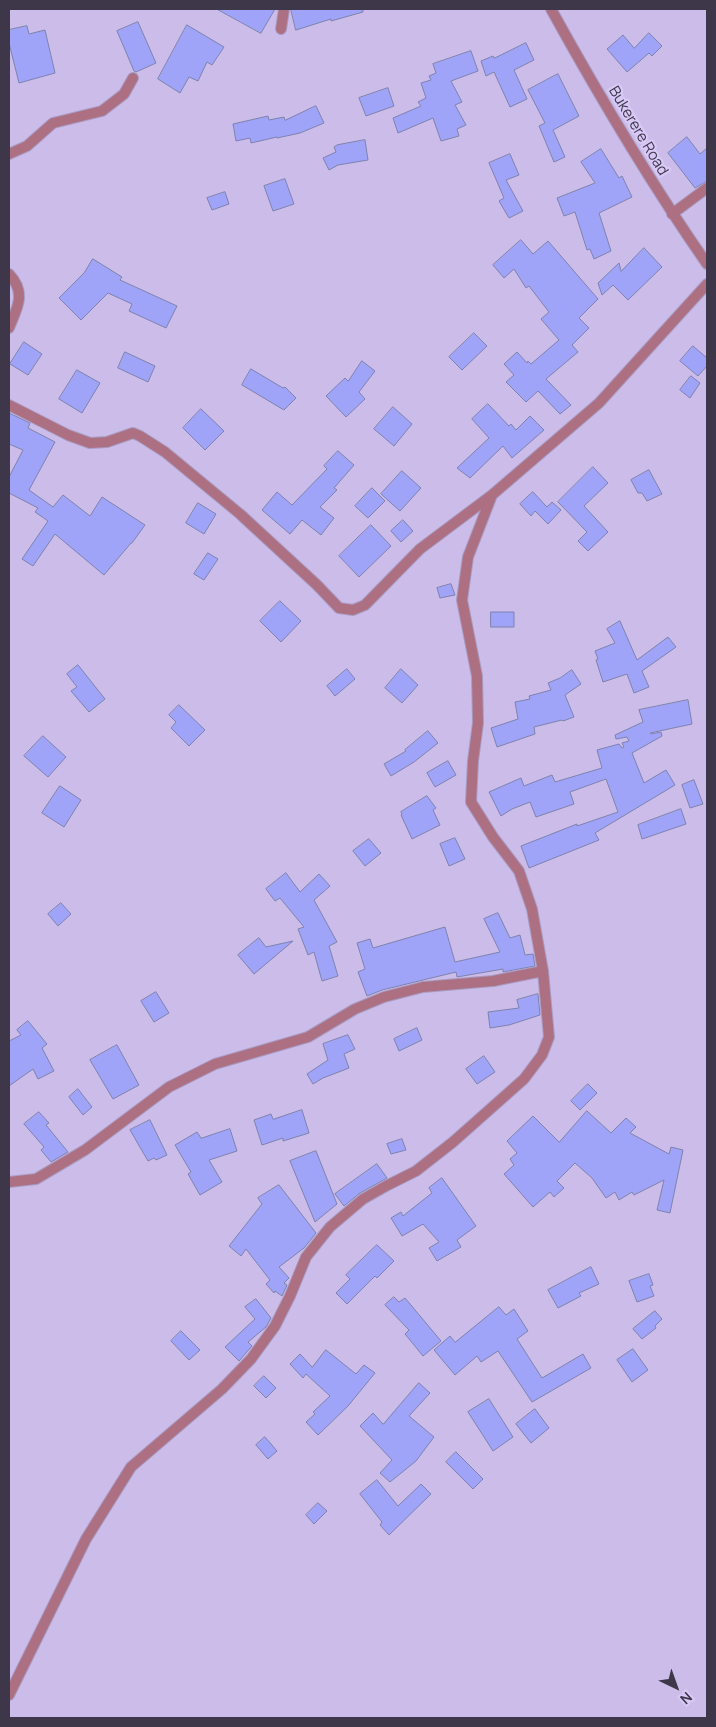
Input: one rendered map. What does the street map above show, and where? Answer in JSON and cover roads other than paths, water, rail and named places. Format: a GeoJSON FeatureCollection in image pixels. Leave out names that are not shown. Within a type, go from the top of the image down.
{"type":"FeatureCollection","features":[{"type":"Feature","properties":{"kind":"street"},"geometry":{"type":"LineString","coordinates":[[281,29],[284,9]]}},
{"type":"Feature","properties":{"kind":"street","name":"Bukerere Road"},"geometry":{"type":"LineString","coordinates":[[551,9],[594,86],[672,214],[707,264]]}},
{"type":"Feature","properties":{"kind":"street"},"geometry":{"type":"LineString","coordinates":[[9,154],[27,146],[53,123],[102,111],[124,94],[133,78]]}},
{"type":"Feature","properties":{"kind":"street"},"geometry":{"type":"LineString","coordinates":[[672,214],[707,188]]}},
{"type":"Feature","properties":{"kind":"street"},"geometry":{"type":"LineString","coordinates":[[9,274],[16,281],[20,300],[9,328]]}},
{"type":"Feature","properties":{"kind":"street"},"geometry":{"type":"LineString","coordinates":[[9,405],[68,435],[90,443],[106,442],[133,433],[140,436],[165,452],[240,514],[317,585],[339,608],[353,610],[365,605],[420,549],[492,495],[599,403],[707,284]]}},
{"type":"Feature","properties":{"kind":"street"},"geometry":{"type":"LineString","coordinates":[[9,1695],[86,1539],[131,1467],[222,1389],[252,1359],[275,1326],[306,1257],[330,1227],[363,1199],[416,1171],[453,1142],[524,1079],[542,1055],[549,1037],[544,971],[532,909],[520,871],[493,837],[471,802],[473,761],[478,723],[477,676],[462,600],[468,557],[492,495]]}},
{"type":"Feature","properties":{"kind":"street"},"geometry":{"type":"LineString","coordinates":[[9,1182],[36,1179],[85,1150],[169,1087],[215,1064],[308,1038],[355,1009],[384,997],[422,987],[493,981],[544,971]]}}]}
